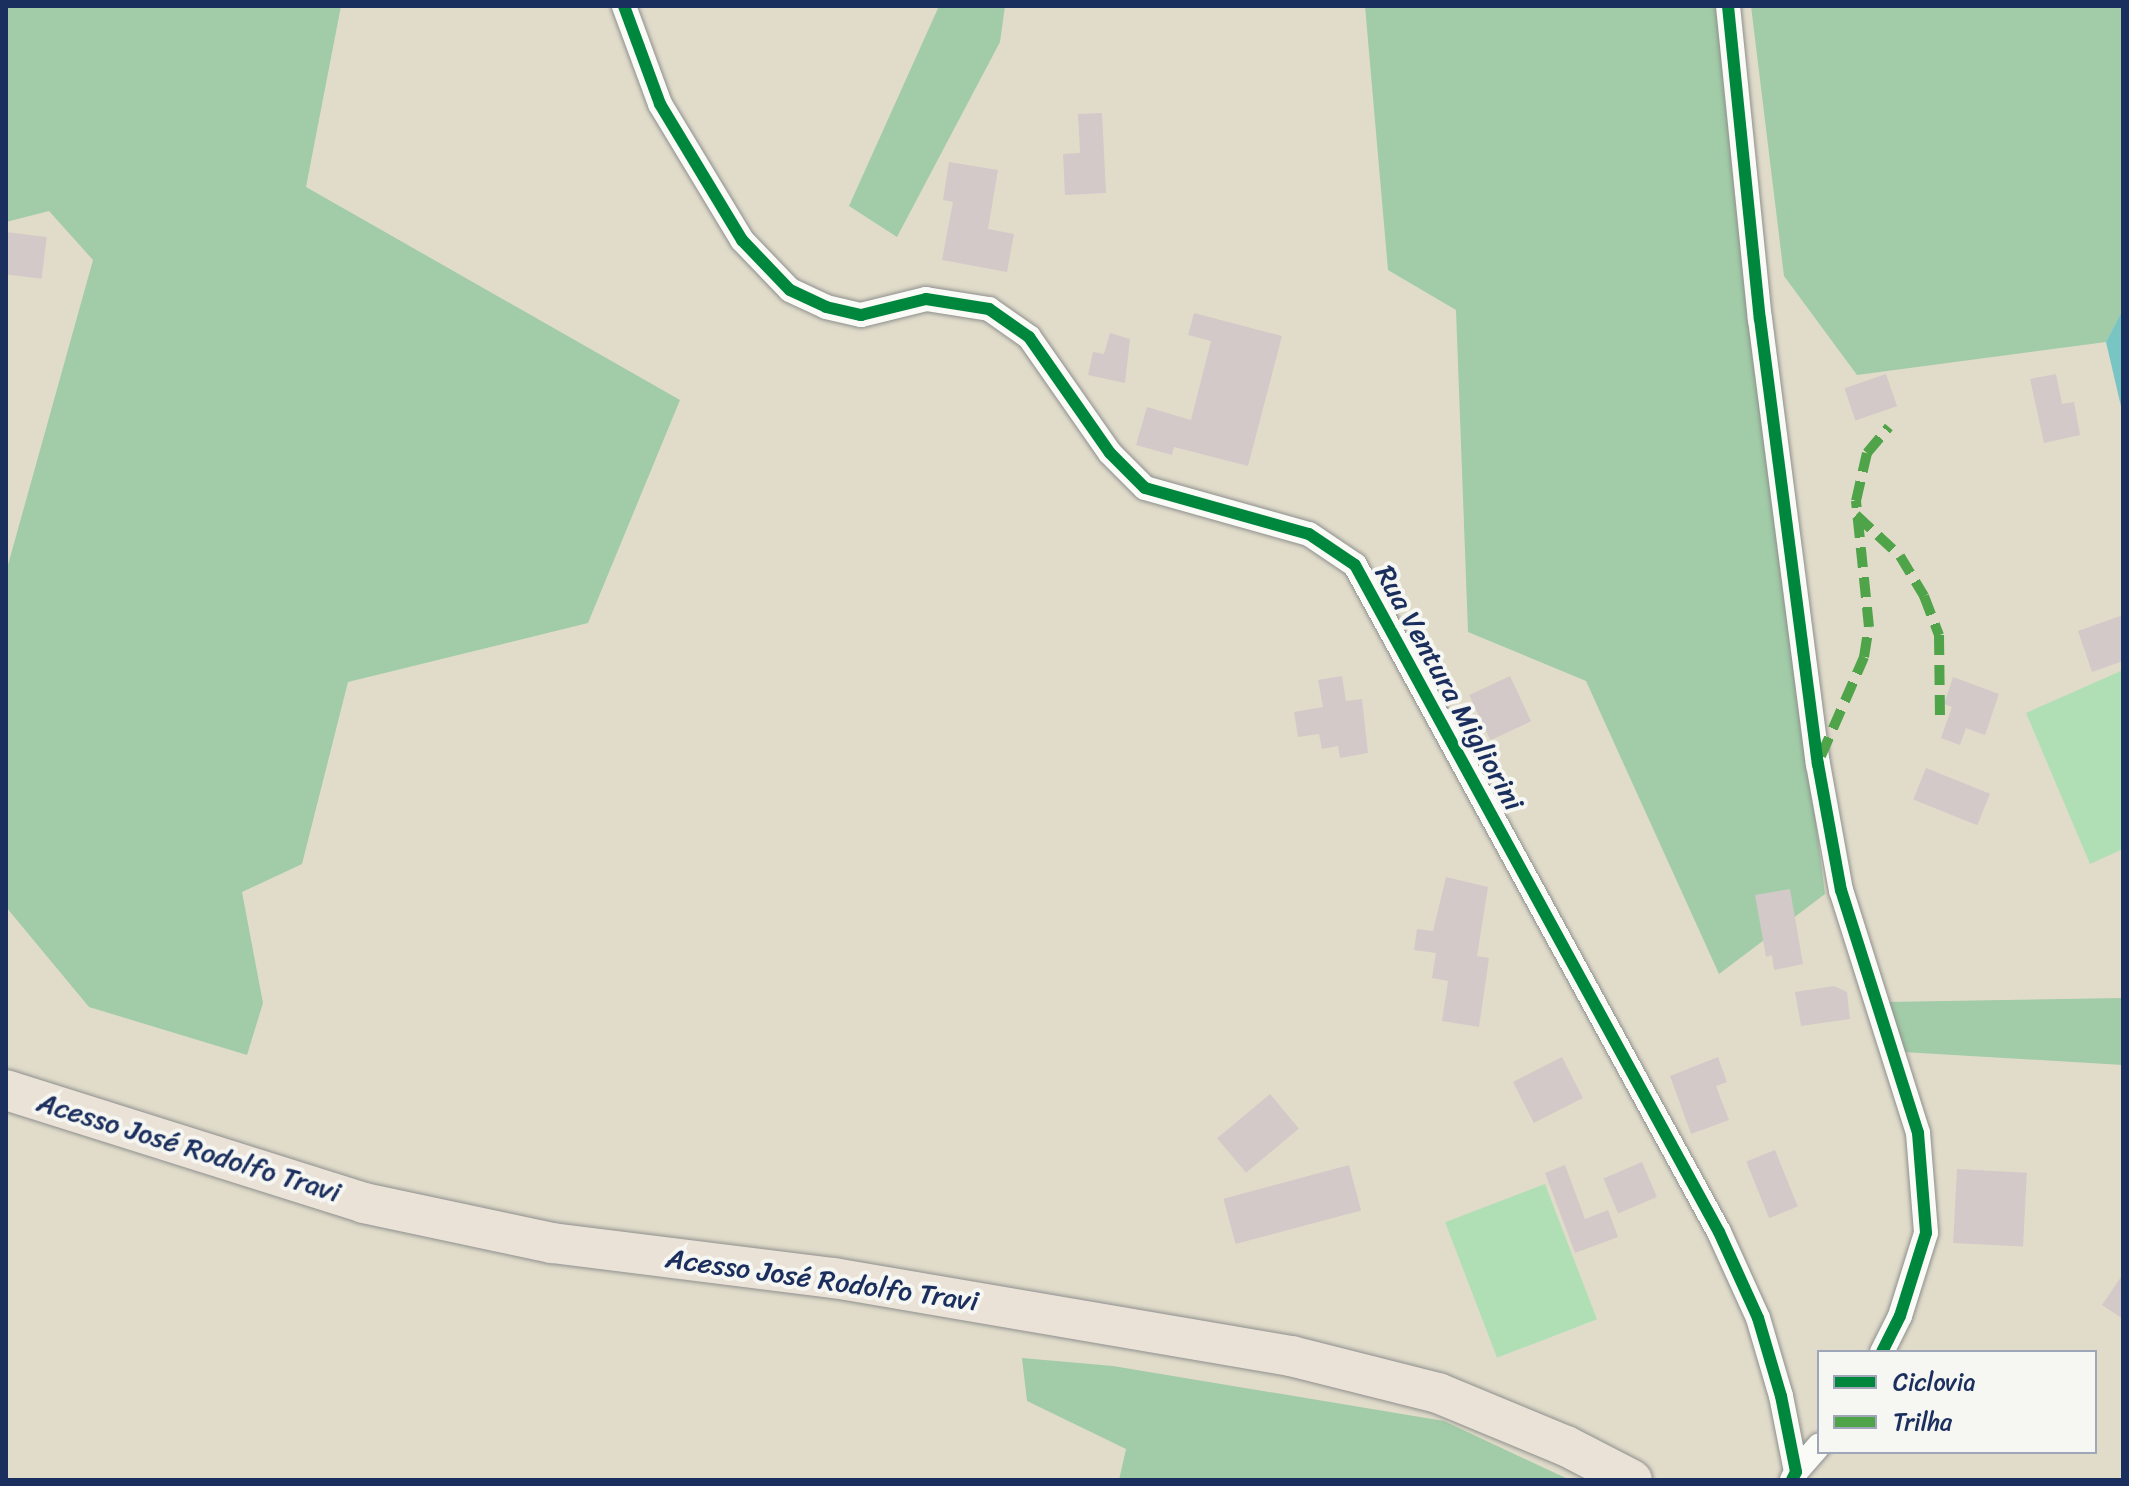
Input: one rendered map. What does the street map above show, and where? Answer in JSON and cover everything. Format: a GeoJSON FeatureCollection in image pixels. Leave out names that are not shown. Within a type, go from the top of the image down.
{"type":"FeatureCollection","features":[{"type":"Feature","properties":{"kind":"highway","name":"Acesso José Rodolfo Travi"},"geometry":{"type":"LineString","coordinates":[[6,1090],[364,1203],[552,1243],[834,1278],[1291,1356],[1438,1393],[1566,1446],[1632,1480]]}},
{"type":"Feature","properties":{"kind":"street","name":"Rua Ventura Migliorini"},"geometry":{"type":"LineString","coordinates":[[624,6],[660,104],[742,240],[790,290],[861,315],[926,299],[989,309],[1029,337],[1110,453],[1145,488],[1309,534],[1355,565],[1719,1232],[1758,1318],[1794,1476]]}},
{"type":"Feature","properties":{"kind":"street"},"geometry":{"type":"LineString","coordinates":[[1728,6],[1760,319],[1818,764],[1841,890],[1918,1133],[1926,1233],[1900,1316],[1883,1350]]}},
{"type":"Feature","properties":{"kind":"street"},"geometry":{"type":"LineString","coordinates":[[1794,1476],[1817,1448]]}},
{"type":"Feature","properties":{"kind":"green space"},"geometry":{"type":"Polygon","coordinates":[[[6,6],[341,6],[306,187],[680,400],[588,623],[348,682],[302,864],[242,892],[263,1003],[247,1055],[89,1007],[6,907],[6,572],[93,260],[49,211],[6,222],[6,6]]]}},
{"type":"Feature","properties":{"kind":"green space"},"geometry":{"type":"Polygon","coordinates":[[[939,6],[1005,6],[1000,42],[897,237],[849,206],[939,6]]]}},
{"type":"Feature","properties":{"kind":"green space"},"geometry":{"type":"Polygon","coordinates":[[[1365,6],[1719,6],[1751,315],[1825,894],[1719,974],[1586,681],[1468,632],[1456,310],[1388,270],[1365,6]]]}},
{"type":"Feature","properties":{"kind":"green space"},"geometry":{"type":"Polygon","coordinates":[[[1751,6],[2123,6],[2123,309],[2106,342],[1857,375],[1784,276],[1751,6]]]}},
{"type":"Feature","properties":{"kind":"green space"},"geometry":{"type":"Polygon","coordinates":[[[2123,670],[2123,849],[2090,864],[2026,713],[2123,670]]]}},
{"type":"Feature","properties":{"kind":"green space"},"geometry":{"type":"Polygon","coordinates":[[[2123,998],[2123,1065],[1903,1052],[1886,1002],[2123,998]]]}},
{"type":"Feature","properties":{"kind":"green space"},"geometry":{"type":"Polygon","coordinates":[[[1545,1184],[1597,1319],[1497,1358],[1445,1222],[1545,1184]]]}},
{"type":"Feature","properties":{"kind":"green space"},"geometry":{"type":"Polygon","coordinates":[[[1022,1358],[1113,1366],[1444,1421],[1570,1480],[1119,1480],[1126,1449],[1027,1401],[1022,1358]]]}},
{"type":"Feature","properties":{"kind":"water"},"geometry":{"type":"Polygon","coordinates":[[[2123,309],[2123,415],[2106,342],[2123,309]]]}},
{"type":"Feature","properties":{"kind":"building"},"geometry":{"type":"Polygon","coordinates":[[[1102,113],[1106,193],[1065,195],[1063,154],[1080,153],[1078,114],[1102,113]]]}},
{"type":"Feature","properties":{"kind":"building"},"geometry":{"type":"Polygon","coordinates":[[[949,162],[998,170],[988,229],[1014,234],[1007,272],[942,260],[953,202],[943,200],[949,162]]]}},
{"type":"Feature","properties":{"kind":"building"},"geometry":{"type":"Polygon","coordinates":[[[6,232],[47,237],[42,279],[6,274],[6,232]]]}},
{"type":"Feature","properties":{"kind":"building"},"geometry":{"type":"Polygon","coordinates":[[[1194,313],[1282,336],[1248,466],[1174,447],[1172,455],[1136,445],[1147,407],[1191,420],[1211,341],[1188,335],[1194,313]]]}},
{"type":"Feature","properties":{"kind":"building"},"geometry":{"type":"Polygon","coordinates":[[[1110,333],[1130,339],[1125,383],[1088,375],[1093,352],[1104,354],[1110,333]]]}},
{"type":"Feature","properties":{"kind":"building"},"geometry":{"type":"Polygon","coordinates":[[[1886,374],[1897,406],[1855,420],[1844,388],[1886,374]]]}},
{"type":"Feature","properties":{"kind":"building"},"geometry":{"type":"Polygon","coordinates":[[[2056,374],[2062,404],[2074,402],[2080,435],[2044,443],[2030,379],[2056,374]]]}},
{"type":"Feature","properties":{"kind":"building"},"geometry":{"type":"Polygon","coordinates":[[[2123,615],[2123,661],[2092,672],[2078,631],[2123,615]]]}},
{"type":"Feature","properties":{"kind":"building"},"geometry":{"type":"Polygon","coordinates":[[[1342,676],[1346,701],[1362,699],[1368,753],[1340,758],[1338,746],[1322,749],[1319,734],[1298,737],[1294,712],[1323,707],[1318,680],[1342,676]]]}},
{"type":"Feature","properties":{"kind":"building"},"geometry":{"type":"Polygon","coordinates":[[[1510,676],[1531,721],[1490,740],[1469,695],[1510,676]]]}},
{"type":"Feature","properties":{"kind":"building"},"geometry":{"type":"Polygon","coordinates":[[[1953,677],[1999,694],[1985,735],[1966,728],[1960,745],[1941,738],[1952,707],[1944,704],[1953,677]]]}},
{"type":"Feature","properties":{"kind":"building"},"geometry":{"type":"Polygon","coordinates":[[[1926,768],[1990,794],[1977,825],[1913,800],[1926,768]]]}},
{"type":"Feature","properties":{"kind":"building"},"geometry":{"type":"Polygon","coordinates":[[[1446,877],[1488,887],[1477,956],[1489,958],[1479,1027],[1442,1021],[1448,981],[1432,978],[1436,953],[1414,950],[1417,929],[1433,931],[1446,877]]]}},
{"type":"Feature","properties":{"kind":"building"},"geometry":{"type":"Polygon","coordinates":[[[1790,889],[1803,964],[1774,970],[1772,955],[1766,957],[1755,895],[1790,889]]]}},
{"type":"Feature","properties":{"kind":"building"},"geometry":{"type":"Polygon","coordinates":[[[1834,986],[1847,992],[1850,1019],[1801,1026],[1795,992],[1834,986]]]}},
{"type":"Feature","properties":{"kind":"building"},"geometry":{"type":"Polygon","coordinates":[[[1562,1057],[1583,1098],[1534,1123],[1513,1082],[1562,1057]]]}},
{"type":"Feature","properties":{"kind":"building"},"geometry":{"type":"Polygon","coordinates":[[[1718,1057],[1727,1082],[1716,1086],[1729,1120],[1691,1134],[1670,1076],[1718,1057]]]}},
{"type":"Feature","properties":{"kind":"building"},"geometry":{"type":"Polygon","coordinates":[[[1270,1094],[1299,1128],[1246,1173],[1217,1138],[1270,1094]]]}},
{"type":"Feature","properties":{"kind":"building"},"geometry":{"type":"Polygon","coordinates":[[[1775,1150],[1798,1207],[1769,1218],[1746,1162],[1775,1150]]]}},
{"type":"Feature","properties":{"kind":"building"},"geometry":{"type":"Polygon","coordinates":[[[1642,1162],[1657,1197],[1618,1213],[1603,1178],[1642,1162]]]}},
{"type":"Feature","properties":{"kind":"building"},"geometry":{"type":"Polygon","coordinates":[[[1349,1165],[1361,1210],[1236,1244],[1223,1199],[1349,1165]]]}},
{"type":"Feature","properties":{"kind":"building"},"geometry":{"type":"Polygon","coordinates":[[[1565,1165],[1585,1219],[1608,1210],[1618,1237],[1575,1253],[1545,1173],[1565,1165]]]}},
{"type":"Feature","properties":{"kind":"building"},"geometry":{"type":"Polygon","coordinates":[[[1957,1169],[2027,1173],[2023,1247],[1953,1243],[1957,1169]]]}},
{"type":"Feature","properties":{"kind":"building"},"geometry":{"type":"Polygon","coordinates":[[[2123,1274],[2123,1319],[2102,1305],[2123,1274]]]}},
{"type":"Feature","properties":{"kind":"marked path"},"geometry":{"type":"LineString","coordinates":[[1821,756],[1864,657],[1869,627],[1856,501],[1867,453],[1889,427]]}},
{"type":"Feature","properties":{"kind":"marked path"},"geometry":{"type":"LineString","coordinates":[[1856,515],[1900,556],[1924,596],[1939,635],[1940,719]]}},
{"type":"Feature","properties":{"kind":"cycle path"},"geometry":{"type":"LineString","coordinates":[[624,6],[660,104],[742,240],[790,290],[826,307],[861,315],[926,299],[989,309],[1029,337],[1110,453],[1145,488],[1309,534],[1355,565],[1719,1232],[1758,1318],[1781,1396],[1796,1472],[1792,1480]]}},
{"type":"Feature","properties":{"kind":"cycle path"},"geometry":{"type":"LineString","coordinates":[[1728,6],[1760,319],[1818,764],[1841,890],[1918,1133],[1926,1233],[1900,1316],[1883,1350]]}}]}
